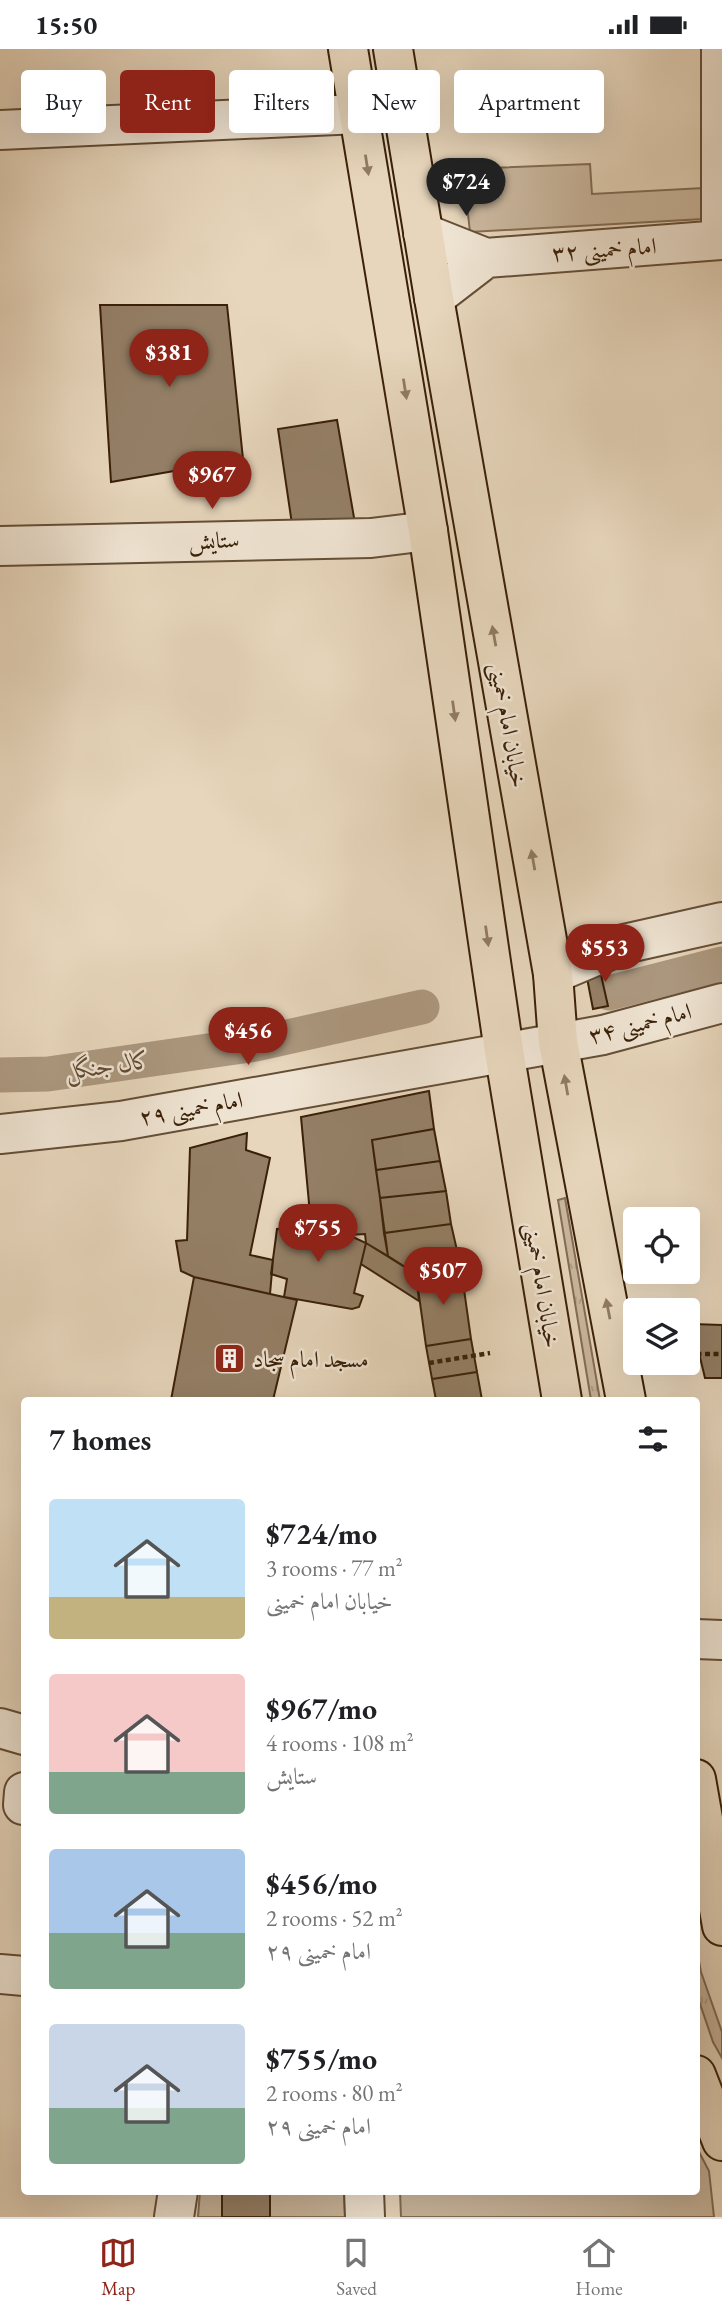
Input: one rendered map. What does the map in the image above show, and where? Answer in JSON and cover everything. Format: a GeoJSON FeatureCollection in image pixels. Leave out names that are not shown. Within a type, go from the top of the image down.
{"type":"FeatureCollection","features":[{"type":"Feature","properties":{"kind":"main road","name":"خیابان امام خمینی"},"geometry":{"type":"LineString","coordinates":[[348,49],[352,70]]}},
{"type":"Feature","properties":{"kind":"main road","name":"خیابان امام خمینی"},"geometry":{"type":"LineString","coordinates":[[393,49],[434,298],[554,974],[558,1042],[625,1397]]}},
{"type":"Feature","properties":{"kind":"main road","name":"خیابان امام خمینی"},"geometry":{"type":"LineString","coordinates":[[362,133],[428,531],[504,1051],[562,1397]]}},
{"type":"Feature","properties":{"kind":"main road"},"geometry":{"type":"LineString","coordinates":[[700,1802],[722,1926]]}},
{"type":"Feature","properties":{"kind":"main road"},"geometry":{"type":"LineString","coordinates":[[700,2085],[722,2141]]}},
{"type":"Feature","properties":{"kind":"street"},"geometry":{"type":"LineString","coordinates":[[721,49],[721,240]]}},
{"type":"Feature","properties":{"kind":"street"},"geometry":{"type":"LineString","coordinates":[[0,129],[348,114]]}},
{"type":"Feature","properties":{"kind":"street"},"geometry":{"type":"LineString","coordinates":[[423,233],[486,258]]}},
{"type":"Feature","properties":{"kind":"street","name":"امام خمینی ۳۲"},"geometry":{"type":"LineString","coordinates":[[486,258],[721,240]]}},
{"type":"Feature","properties":{"kind":"street"},"geometry":{"type":"LineString","coordinates":[[434,298],[486,258]]}},
{"type":"Feature","properties":{"kind":"street","name":"ستایش"},"geometry":{"type":"LineString","coordinates":[[0,546],[371,538],[428,531]]}},
{"type":"Feature","properties":{"kind":"street"},"geometry":{"type":"LineString","coordinates":[[554,974],[624,944],[722,922]]}},
{"type":"Feature","properties":{"kind":"street","name":"امام خمینی ۳۴"},"geometry":{"type":"LineString","coordinates":[[504,1051],[603,1035],[722,1003]]}},
{"type":"Feature","properties":{"kind":"street","name":"امام خمینی ۲۹"},"geometry":{"type":"LineString","coordinates":[[0,1134],[121,1121],[504,1051]]}},
{"type":"Feature","properties":{"kind":"street"},"geometry":{"type":"LineString","coordinates":[[700,1639],[722,1640]]}},
{"type":"Feature","properties":{"kind":"street"},"geometry":{"type":"LineString","coordinates":[[0,1728],[21,1734]]}},
{"type":"Feature","properties":{"kind":"street"},"geometry":{"type":"LineString","coordinates":[[0,1974],[21,1976]]}},
{"type":"Feature","properties":{"kind":"street"},"geometry":{"type":"LineString","coordinates":[[174,2217],[177,2195]]}},
{"type":"Feature","properties":{"kind":"street"},"geometry":{"type":"LineString","coordinates":[[364,2195],[365,2217]]}},
{"type":"Feature","properties":{"kind":"path"},"geometry":{"type":"LineString","coordinates":[[429,1363],[490,1353]]}},
{"type":"Feature","properties":{"kind":"path"},"geometry":{"type":"LineString","coordinates":[[700,1354],[722,1353]]}},
{"type":"Feature","properties":{"kind":"green space"},"geometry":{"type":"Polygon","coordinates":[[[590,164],[592,194],[703,188],[703,219],[470,232],[463,169],[590,164]]]}},
{"type":"Feature","properties":{"kind":"green space"},"geometry":{"type":"Polygon","coordinates":[[[565,1198],[599,1397],[591,1397],[558,1200],[565,1198]]]}},
{"type":"Feature","properties":{"kind":"green space"},"geometry":{"type":"Polygon","coordinates":[[[700,1966],[722,2032],[722,2058],[713,2042],[700,2004],[700,1966]]]}},
{"type":"Feature","properties":{"kind":"green space"},"geometry":{"type":"Polygon","coordinates":[[[700,2154],[709,2171],[714,2217],[401,2217],[400,2195],[700,2195],[700,2154]]]}},
{"type":"Feature","properties":{"kind":"green space"},"geometry":{"type":"Polygon","coordinates":[[[200,2195],[344,2195],[345,2217],[198,2217],[200,2195]]]}},
{"type":"Feature","properties":{"kind":"building"},"geometry":{"type":"Polygon","coordinates":[[[100,305],[227,305],[243,459],[111,482],[100,305]]]}},
{"type":"Feature","properties":{"kind":"building"},"geometry":{"type":"Polygon","coordinates":[[[337,420],[356,529],[293,531],[278,429],[337,420]]]}},
{"type":"Feature","properties":{"kind":"building"},"geometry":{"type":"Polygon","coordinates":[[[601,975],[608,1006],[593,1009],[587,978],[601,975]]]}},
{"type":"Feature","properties":{"kind":"building"},"geometry":{"type":"Polygon","coordinates":[[[429,1091],[434,1129],[372,1140],[388,1256],[366,1243],[365,1234],[348,1235],[344,1211],[310,1214],[301,1117],[429,1091]]]}},
{"type":"Feature","properties":{"kind":"building"},"geometry":{"type":"Polygon","coordinates":[[[434,1129],[440,1161],[376,1170],[372,1140],[434,1129]]]}},
{"type":"Feature","properties":{"kind":"building"},"geometry":{"type":"Polygon","coordinates":[[[247,1133],[246,1150],[270,1158],[250,1255],[273,1260],[270,1294],[194,1277],[181,1271],[176,1241],[187,1240],[190,1148],[247,1133]]]}},
{"type":"Feature","properties":{"kind":"building"},"geometry":{"type":"Polygon","coordinates":[[[440,1161],[446,1191],[380,1198],[376,1170],[440,1161]]]}},
{"type":"Feature","properties":{"kind":"building"},"geometry":{"type":"Polygon","coordinates":[[[446,1191],[451,1224],[384,1233],[380,1198],[446,1191]]]}},
{"type":"Feature","properties":{"kind":"building"},"geometry":{"type":"Polygon","coordinates":[[[286,1217],[329,1226],[366,1243],[354,1293],[363,1296],[359,1307],[352,1309],[284,1297],[287,1279],[271,1274],[277,1229],[285,1228],[286,1217]]]}},
{"type":"Feature","properties":{"kind":"building"},"geometry":{"type":"Polygon","coordinates":[[[451,1224],[461,1268],[416,1274],[388,1256],[384,1233],[451,1224]]]}},
{"type":"Feature","properties":{"kind":"building"},"geometry":{"type":"Polygon","coordinates":[[[366,1243],[416,1274],[419,1301],[361,1264],[366,1243]]]}},
{"type":"Feature","properties":{"kind":"building"},"geometry":{"type":"Polygon","coordinates":[[[461,1268],[471,1339],[426,1346],[416,1274],[461,1268]]]}},
{"type":"Feature","properties":{"kind":"building","name":"مسجد امام سجاد"},"geometry":{"type":"Polygon","coordinates":[[[194,1277],[297,1300],[274,1397],[172,1397],[194,1277]]]}},
{"type":"Feature","properties":{"kind":"building"},"geometry":{"type":"Polygon","coordinates":[[[700,1324],[722,1325],[722,1378],[705,1378],[700,1357],[700,1324]]]}},
{"type":"Feature","properties":{"kind":"building"},"geometry":{"type":"Polygon","coordinates":[[[471,1339],[477,1372],[432,1379],[426,1346],[471,1339]]]}},
{"type":"Feature","properties":{"kind":"building"},"geometry":{"type":"Polygon","coordinates":[[[477,1372],[481,1397],[435,1397],[432,1379],[477,1372]]]}},
{"type":"Feature","properties":{"kind":"building"},"geometry":{"type":"Polygon","coordinates":[[[222,2195],[270,2195],[270,2217],[222,2217],[222,2195]]]}},
{"type":"Feature","properties":{"kind":"waterway","name":"کال جنگل"},"geometry":{"type":"LineString","coordinates":[[609,993],[722,964]]}},
{"type":"Feature","properties":{"kind":"waterway","name":"کال جنگل"},"geometry":{"type":"LineString","coordinates":[[0,1075],[48,1074],[256,1044],[422,1007]]}},
{"type":"Feature","properties":{"kind":"place","name":"مسجد امام سجاد"},"geometry":{"type":"Point","coordinates":[230,1359]}}]}
